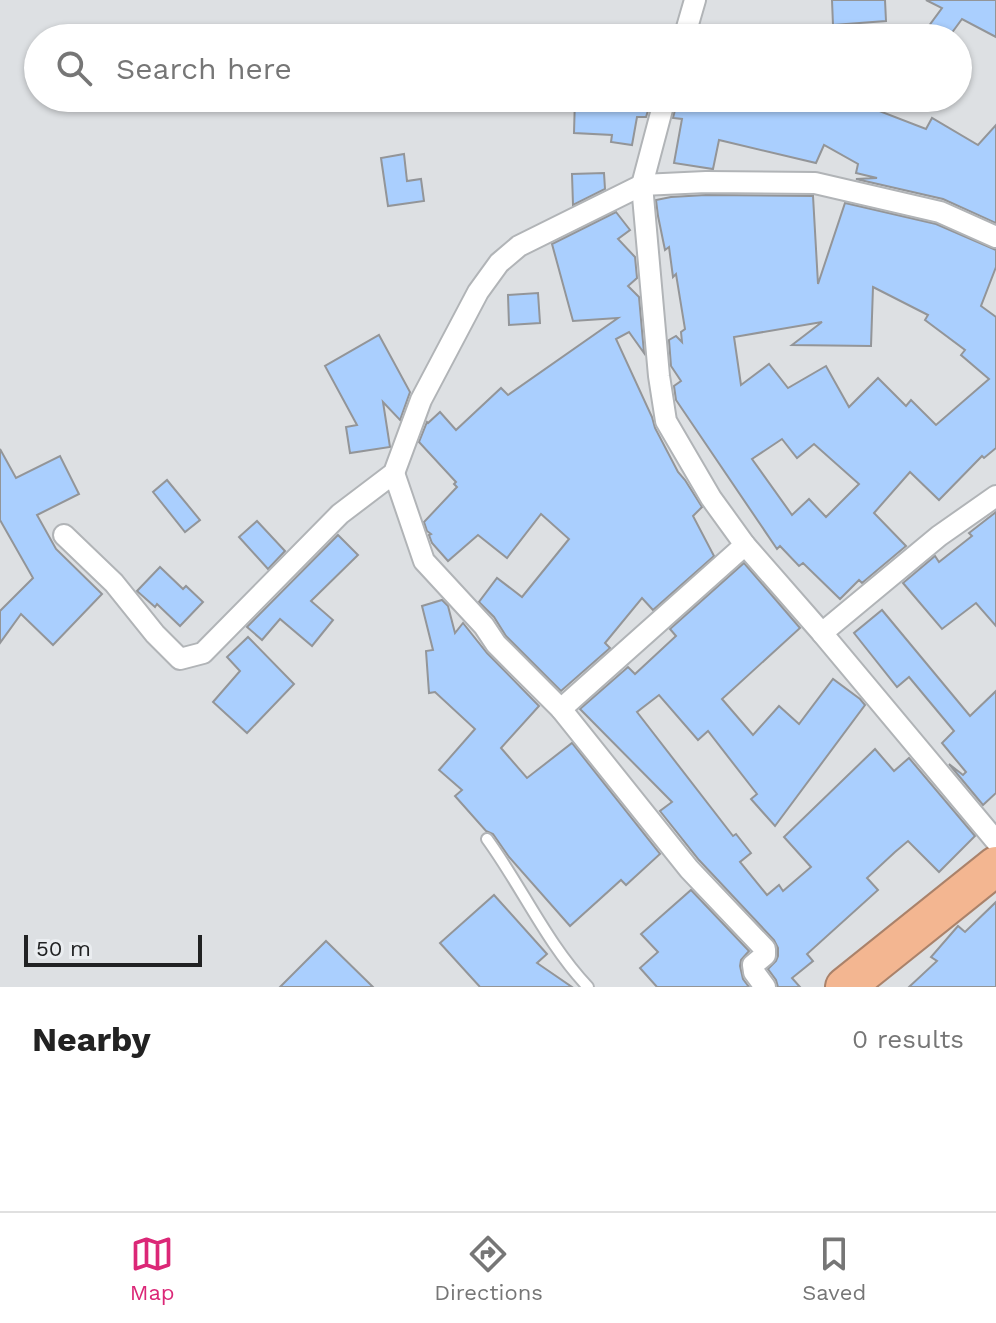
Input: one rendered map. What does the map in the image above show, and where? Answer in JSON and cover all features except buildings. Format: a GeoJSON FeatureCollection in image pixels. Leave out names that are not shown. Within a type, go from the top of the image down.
{"type":"FeatureCollection","features":[{"type":"Feature","properties":{"kind":"highway"},"geometry":{"type":"LineString","coordinates":[[845,987],[996,866]]}},
{"type":"Feature","properties":{"kind":"street"},"geometry":{"type":"LineString","coordinates":[[688,24],[695,0]]}},
{"type":"Feature","properties":{"kind":"street"},"geometry":{"type":"LineString","coordinates":[[661,112],[642,185],[659,376],[666,421],[711,498],[745,545],[996,841]]}},
{"type":"Feature","properties":{"kind":"street"},"geometry":{"type":"LineString","coordinates":[[64,535],[114,583],[155,634],[180,659],[203,653],[340,514],[394,473],[421,400],[478,292],[499,263],[519,246],[642,185],[815,183],[940,212],[996,237]]}},
{"type":"Feature","properties":{"kind":"street"},"geometry":{"type":"LineString","coordinates":[[394,473],[424,561],[484,626],[496,644],[561,709],[689,869],[765,949],[765,955],[753,965],[754,972],[765,987]]}},
{"type":"Feature","properties":{"kind":"street"},"geometry":{"type":"LineString","coordinates":[[822,633],[939,536],[996,496]]}},
{"type":"Feature","properties":{"kind":"street"},"geometry":{"type":"LineString","coordinates":[[561,709],[745,545]]}},
{"type":"Feature","properties":{"kind":"lane"},"geometry":{"type":"LineString","coordinates":[[487,839],[568,966],[588,987]]}}]}
